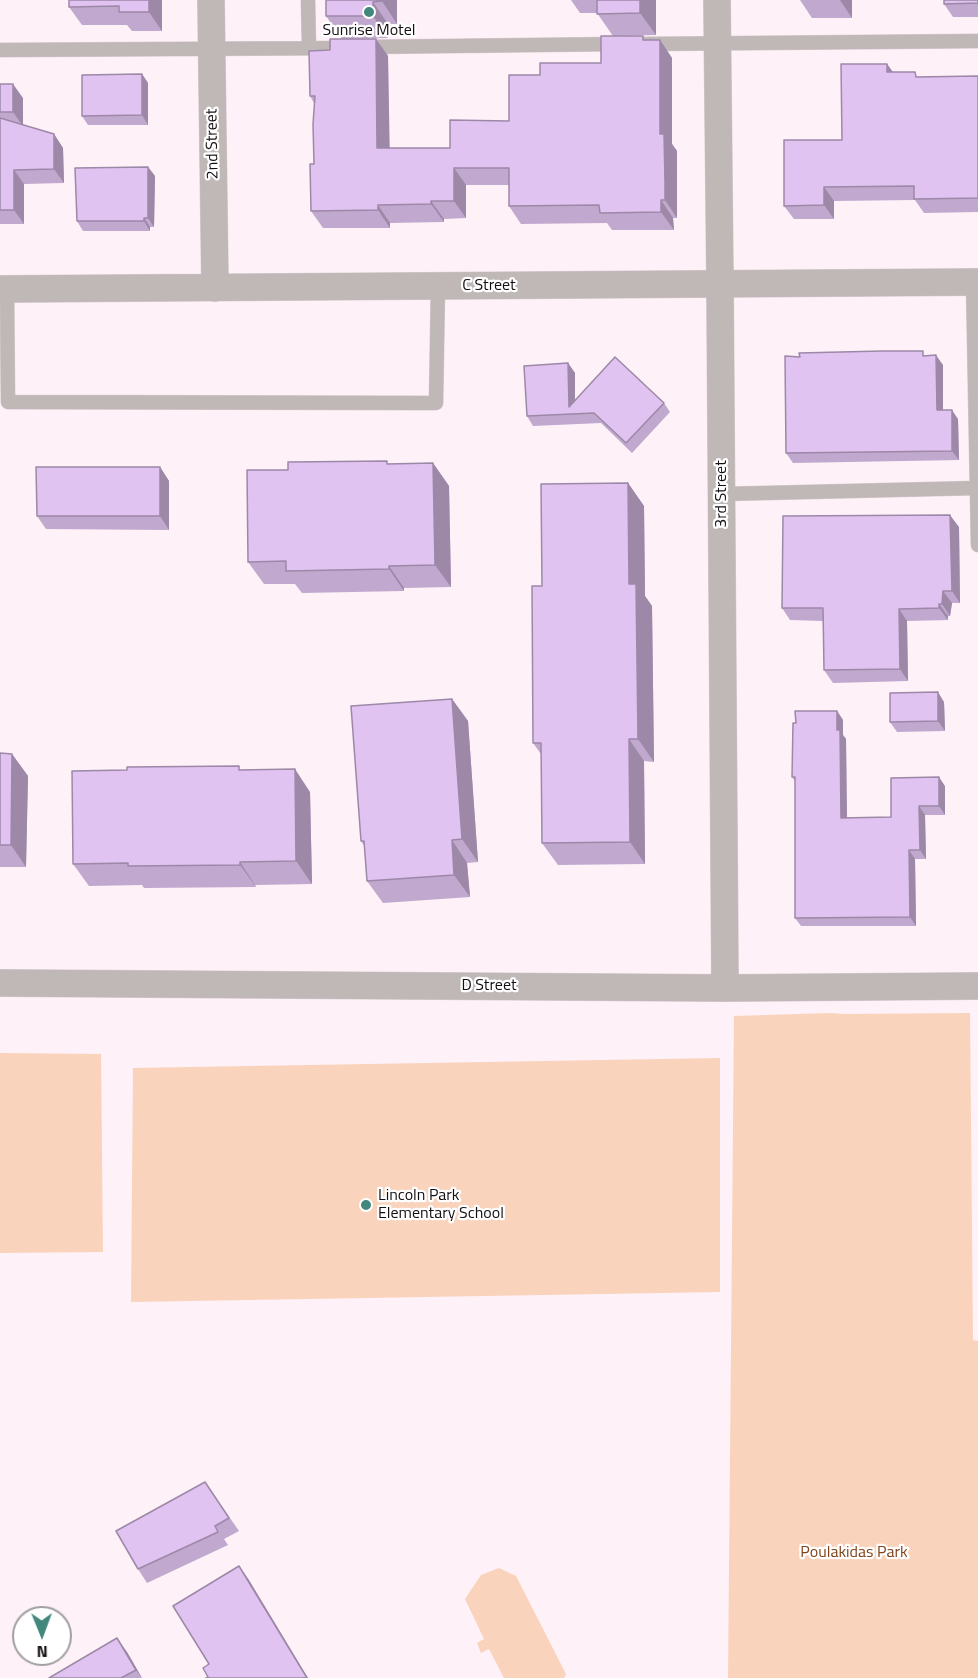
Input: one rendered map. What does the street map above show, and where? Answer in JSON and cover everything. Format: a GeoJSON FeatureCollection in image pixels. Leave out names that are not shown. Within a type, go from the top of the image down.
{"type":"FeatureCollection","features":[{"type":"Feature","properties":{"kind":"street","name":"2nd Street"},"geometry":{"type":"LineString","coordinates":[[212,0],[215,288]]}},
{"type":"Feature","properties":{"kind":"street","name":"3rd Street"},"geometry":{"type":"LineString","coordinates":[[717,0],[725,988]]}},
{"type":"Feature","properties":{"kind":"street","name":"C Street"},"geometry":{"type":"LineString","coordinates":[[3,289],[975,282]]}},
{"type":"Feature","properties":{"kind":"street","name":"D Street"},"geometry":{"type":"LineString","coordinates":[[0,983],[725,988],[978,986]]}},
{"type":"Feature","properties":{"kind":"lane"},"geometry":{"type":"LineString","coordinates":[[308,0],[309,48]]}},
{"type":"Feature","properties":{"kind":"lane"},"geometry":{"type":"LineString","coordinates":[[0,50],[978,41]]}},
{"type":"Feature","properties":{"kind":"lane"},"geometry":{"type":"LineString","coordinates":[[975,282],[978,545]]}},
{"type":"Feature","properties":{"kind":"lane"},"geometry":{"type":"LineString","coordinates":[[3,289],[8,402],[436,403],[438,286]]}},
{"type":"Feature","properties":{"kind":"lane"},"geometry":{"type":"LineString","coordinates":[[722,494],[977,488]]}},
{"type":"Feature","properties":{"kind":"green space","name":"Poulakidas Park"},"geometry":{"type":"Polygon","coordinates":[[[970,1013],[973,1340],[978,1341],[978,1678],[728,1678],[734,1016],[970,1013]]]}},
{"type":"Feature","properties":{"kind":"green space"},"geometry":{"type":"Polygon","coordinates":[[[0,1053],[101,1054],[103,1252],[0,1253],[0,1053]]]}},
{"type":"Feature","properties":{"kind":"green space"},"geometry":{"type":"Polygon","coordinates":[[[720,1058],[720,1292],[131,1302],[133,1068],[720,1058]]]}},
{"type":"Feature","properties":{"kind":"green space"},"geometry":{"type":"Polygon","coordinates":[[[499,1568],[516,1576],[566,1674],[564,1678],[504,1678],[489,1649],[481,1653],[477,1643],[484,1639],[465,1599],[481,1575],[499,1568]]]}},
{"type":"Feature","properties":{"kind":"building"},"geometry":{"type":"Polygon","coordinates":[[[69,0],[149,0],[149,12],[119,12],[119,6],[69,7],[69,0]]]}},
{"type":"Feature","properties":{"kind":"building"},"geometry":{"type":"Polygon","coordinates":[[[326,0],[382,1],[373,2],[373,16],[326,16],[326,0]]]}},
{"type":"Feature","properties":{"kind":"building"},"geometry":{"type":"Polygon","coordinates":[[[597,0],[640,0],[640,13],[597,14],[597,0]]]}},
{"type":"Feature","properties":{"kind":"building"},"geometry":{"type":"Polygon","coordinates":[[[944,0],[978,0],[978,3],[944,4],[944,0]]]}},
{"type":"Feature","properties":{"kind":"building"},"geometry":{"type":"Polygon","coordinates":[[[601,36],[643,36],[643,40],[660,40],[660,134],[664,134],[665,182],[665,200],[661,200],[661,212],[600,213],[599,205],[509,206],[509,168],[454,168],[454,201],[378,205],[378,210],[311,211],[310,164],[314,164],[315,96],[310,96],[309,51],[330,50],[330,39],[376,39],[377,148],[450,148],[450,120],[509,121],[509,75],[540,75],[540,63],[601,63],[601,36]]]}},
{"type":"Feature","properties":{"kind":"building"},"geometry":{"type":"Polygon","coordinates":[[[841,64],[887,64],[887,72],[915,72],[916,77],[978,76],[978,198],[914,199],[914,186],[824,187],[824,205],[784,206],[784,140],[842,140],[841,64]]]}},
{"type":"Feature","properties":{"kind":"building"},"geometry":{"type":"Polygon","coordinates":[[[142,74],[142,115],[82,116],[82,75],[142,74]]]}},
{"type":"Feature","properties":{"kind":"building"},"geometry":{"type":"Polygon","coordinates":[[[0,84],[13,84],[13,112],[0,112],[0,84]]]}},
{"type":"Feature","properties":{"kind":"building"},"geometry":{"type":"Polygon","coordinates":[[[0,118],[54,134],[54,169],[14,170],[14,210],[0,210],[0,118]]]}},
{"type":"Feature","properties":{"kind":"building"},"geometry":{"type":"Polygon","coordinates":[[[148,167],[148,218],[144,218],[144,221],[77,221],[75,168],[148,167]]]}},
{"type":"Feature","properties":{"kind":"building"},"geometry":{"type":"Polygon","coordinates":[[[923,351],[923,356],[936,355],[937,410],[952,410],[952,451],[786,453],[785,356],[800,357],[799,353],[923,351]]]}},
{"type":"Feature","properties":{"kind":"building"},"geometry":{"type":"Polygon","coordinates":[[[615,357],[664,403],[626,443],[594,413],[527,416],[524,366],[568,363],[569,407],[615,357]]]}},
{"type":"Feature","properties":{"kind":"building"},"geometry":{"type":"Polygon","coordinates":[[[387,461],[387,464],[433,463],[435,565],[389,566],[389,569],[286,571],[286,561],[248,562],[247,470],[288,470],[288,462],[387,461]]]}},
{"type":"Feature","properties":{"kind":"building"},"geometry":{"type":"Polygon","coordinates":[[[36,467],[160,467],[160,516],[37,516],[36,467]]]}},
{"type":"Feature","properties":{"kind":"building"},"geometry":{"type":"Polygon","coordinates":[[[628,483],[629,584],[636,584],[638,739],[629,739],[630,842],[542,843],[541,743],[533,743],[532,586],[542,586],[541,484],[628,483]]]}},
{"type":"Feature","properties":{"kind":"building"},"geometry":{"type":"Polygon","coordinates":[[[950,515],[952,591],[943,591],[942,604],[939,604],[939,608],[899,609],[900,669],[824,670],[823,608],[782,608],[783,516],[950,515]]]}},
{"type":"Feature","properties":{"kind":"building"},"geometry":{"type":"Polygon","coordinates":[[[938,692],[938,721],[890,722],[890,693],[938,692]]]}},
{"type":"Feature","properties":{"kind":"building"},"geometry":{"type":"Polygon","coordinates":[[[452,699],[462,839],[452,840],[454,875],[367,881],[364,841],[361,841],[351,706],[452,699]]]}},
{"type":"Feature","properties":{"kind":"building"},"geometry":{"type":"Polygon","coordinates":[[[795,711],[837,711],[837,730],[840,730],[841,818],[891,817],[891,778],[939,777],[939,806],[919,806],[920,850],[909,850],[910,917],[795,918],[795,777],[792,777],[795,711]]]}},
{"type":"Feature","properties":{"kind":"building"},"geometry":{"type":"Polygon","coordinates":[[[0,753],[12,754],[11,845],[0,845],[0,753]]]}},
{"type":"Feature","properties":{"kind":"building"},"geometry":{"type":"Polygon","coordinates":[[[239,766],[239,770],[295,769],[296,861],[240,862],[240,865],[73,864],[72,771],[127,770],[127,767],[239,766]]]}},
{"type":"Feature","properties":{"kind":"building"},"geometry":{"type":"Polygon","coordinates":[[[205,1482],[229,1518],[215,1526],[218,1532],[138,1569],[116,1531],[205,1482]]]}},
{"type":"Feature","properties":{"kind":"building"},"geometry":{"type":"Polygon","coordinates":[[[239,1566],[307,1678],[206,1678],[208,1677],[203,1668],[209,1664],[173,1606],[239,1566]]]}},
{"type":"Feature","properties":{"kind":"building"},"geometry":{"type":"Polygon","coordinates":[[[117,1638],[136,1670],[121,1678],[49,1678],[117,1638]]]}},
{"type":"Feature","properties":{"kind":"place","name":"Sunrise Motel"},"geometry":{"type":"Point","coordinates":[369,12]}},
{"type":"Feature","properties":{"kind":"place","name":"Lincoln Park Elementary School"},"geometry":{"type":"Point","coordinates":[366,1205]}}]}
